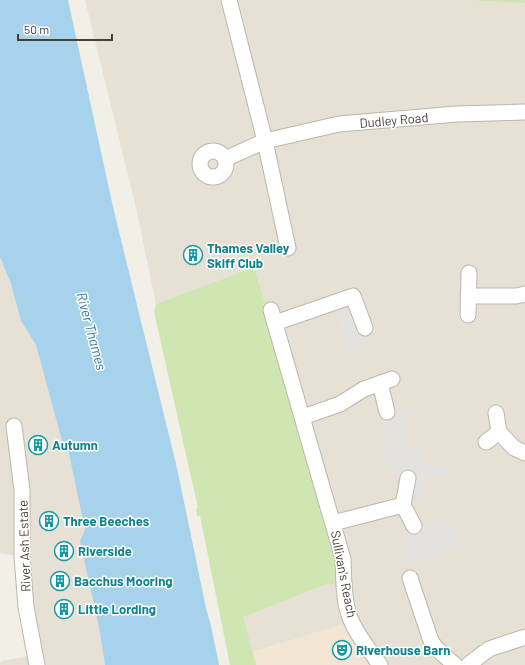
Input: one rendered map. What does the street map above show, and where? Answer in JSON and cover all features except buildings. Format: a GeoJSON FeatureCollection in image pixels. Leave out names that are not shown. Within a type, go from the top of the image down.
{"type":"FeatureCollection","features":[{"type":"Feature","properties":{"kind":"street"},"geometry":{"type":"LineString","coordinates":[[229,0],[265,141],[288,248]]}},
{"type":"Feature","properties":{"kind":"street","name":"Dudley Road"},"geometry":{"type":"LineString","coordinates":[[225,159],[265,141],[340,124],[457,114],[525,112]]}},
{"type":"Feature","properties":{"kind":"street"},"geometry":{"type":"LineString","coordinates":[[468,315],[469,273]]}},
{"type":"Feature","properties":{"kind":"street"},"geometry":{"type":"LineString","coordinates":[[468,296],[516,296],[525,294]]}},
{"type":"Feature","properties":{"kind":"street","name":"Sullivan's Reach"},"geometry":{"type":"LineString","coordinates":[[364,328],[353,296],[273,317],[343,559],[344,586],[349,615],[358,634],[380,665]]}},
{"type":"Feature","properties":{"kind":"street"},"geometry":{"type":"LineString","coordinates":[[303,417],[340,404],[364,389],[386,381],[387,412]]}},
{"type":"Feature","properties":{"kind":"street"},"geometry":{"type":"LineString","coordinates":[[496,413],[499,432],[514,448],[525,453]]}},
{"type":"Feature","properties":{"kind":"street","name":"River Ash Estate"},"geometry":{"type":"LineString","coordinates":[[14,426],[22,490],[22,557],[26,607],[37,665]]}},
{"type":"Feature","properties":{"kind":"street"},"geometry":{"type":"LineString","coordinates":[[486,442],[499,432]]}},
{"type":"Feature","properties":{"kind":"street"},"geometry":{"type":"LineString","coordinates":[[408,478],[403,505],[414,526]]}},
{"type":"Feature","properties":{"kind":"street","name":"Sullivan's Reach"},"geometry":{"type":"LineString","coordinates":[[333,523],[403,505]]}},
{"type":"Feature","properties":{"kind":"street"},"geometry":{"type":"LineString","coordinates":[[410,578],[431,641],[436,648],[455,665]]}},
{"type":"Feature","properties":{"kind":"street"},"geometry":{"type":"LineString","coordinates":[[468,665],[489,649],[525,637]]}},
{"type":"Feature","properties":{"kind":"shaded area"},"geometry":{"type":"Polygon","coordinates":[[[85,0],[463,0],[525,3],[525,665],[375,665],[351,622],[252,652],[242,617],[327,584],[335,584],[290,385],[254,267],[156,304],[135,203],[85,0]]]}},
{"type":"Feature","properties":{"kind":"shaded area"},"geometry":{"type":"Polygon","coordinates":[[[0,257],[11,284],[21,321],[36,345],[62,440],[68,449],[85,530],[105,665],[0,665],[1,661],[35,655],[22,557],[0,553],[0,257]]]}},
{"type":"Feature","properties":{"kind":"shaded area"},"geometry":{"type":"Polygon","coordinates":[[[353,296],[368,340],[357,343],[360,352],[349,355],[334,303],[353,296]]]}},
{"type":"Feature","properties":{"kind":"shaded area"},"geometry":{"type":"Polygon","coordinates":[[[393,410],[411,415],[404,446],[423,451],[421,462],[450,468],[448,478],[426,477],[422,501],[404,499],[408,478],[390,473],[382,448],[393,446],[387,442],[378,417],[393,410]]]}},
{"type":"Feature","properties":{"kind":"shaded area"},"geometry":{"type":"Polygon","coordinates":[[[425,522],[459,527],[457,548],[403,565],[401,555],[414,526],[425,522]]]}},
{"type":"Feature","properties":{"kind":"shaded area"},"geometry":{"type":"Polygon","coordinates":[[[351,622],[375,665],[256,665],[252,652],[351,622]]]}},
{"type":"Feature","properties":{"kind":"green space"},"geometry":{"type":"Polygon","coordinates":[[[463,0],[525,0],[525,3],[463,0]]]}},
{"type":"Feature","properties":{"kind":"green space"},"geometry":{"type":"Polygon","coordinates":[[[254,267],[290,385],[328,520],[338,582],[335,584],[327,584],[243,617],[256,665],[230,665],[200,516],[197,516],[196,509],[198,508],[154,312],[156,304],[254,267]]]}},
{"type":"Feature","properties":{"kind":"water","name":"River Thames"},"geometry":{"type":"Polygon","coordinates":[[[0,0],[68,0],[113,207],[177,468],[219,665],[105,665],[99,627],[80,541],[85,530],[68,449],[62,441],[36,345],[21,321],[11,284],[0,257],[0,0]]]}},
{"type":"Feature","properties":{"kind":"place","name":"Thames Valley Skiff Club"},"geometry":{"type":"Point","coordinates":[193,255]}},
{"type":"Feature","properties":{"kind":"place","name":"Autumn"},"geometry":{"type":"Point","coordinates":[38,445]}},
{"type":"Feature","properties":{"kind":"place","name":"Three Beeches"},"geometry":{"type":"Point","coordinates":[49,521]}},
{"type":"Feature","properties":{"kind":"place","name":"Riverside"},"geometry":{"type":"Point","coordinates":[64,551]}},
{"type":"Feature","properties":{"kind":"place","name":"Bacchus Mooring"},"geometry":{"type":"Point","coordinates":[60,581]}},
{"type":"Feature","properties":{"kind":"place","name":"Little Lording"},"geometry":{"type":"Point","coordinates":[64,609]}},
{"type":"Feature","properties":{"kind":"place","name":"Riverhouse Barn"},"geometry":{"type":"Point","coordinates":[342,650]}}]}
